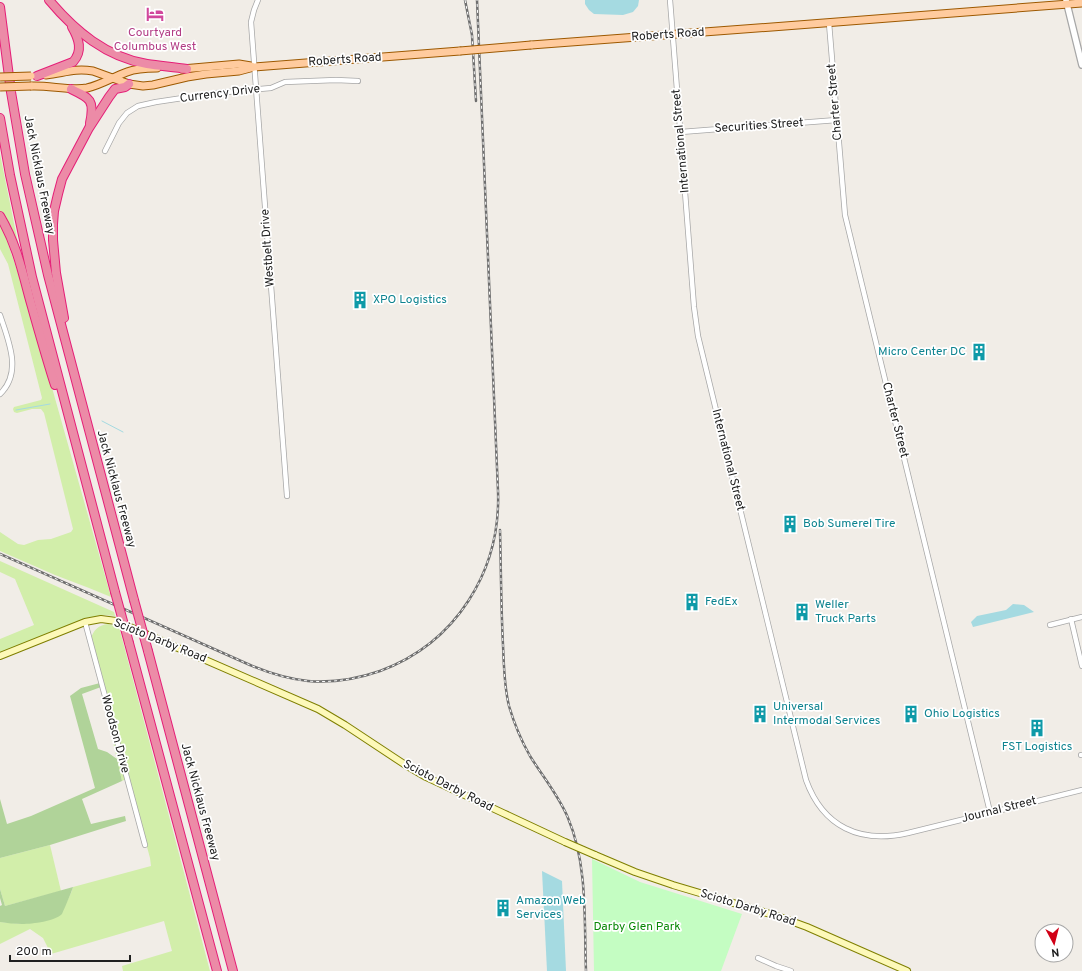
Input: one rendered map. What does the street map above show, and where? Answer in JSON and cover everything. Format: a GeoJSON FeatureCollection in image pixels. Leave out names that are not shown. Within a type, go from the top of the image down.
{"type":"FeatureCollection","features":[{"type":"Feature","properties":{"kind":"highway"},"geometry":{"type":"LineString","coordinates":[[49,0],[70,23],[100,47],[109,52],[147,64],[187,69]]}},
{"type":"Feature","properties":{"kind":"highway","name":"Jack Nicklaus Freeway"},"geometry":{"type":"LineString","coordinates":[[0,7],[11,92],[26,174],[48,275],[233,971]]}},
{"type":"Feature","properties":{"kind":"highway"},"geometry":{"type":"LineString","coordinates":[[34,76],[67,65],[76,59],[79,41],[70,23]]}},
{"type":"Feature","properties":{"kind":"highway"},"geometry":{"type":"LineString","coordinates":[[72,368],[53,240],[53,224],[58,194],[62,179],[89,128],[109,97],[115,89],[125,87],[130,84]]}},
{"type":"Feature","properties":{"kind":"highway"},"geometry":{"type":"LineString","coordinates":[[70,89],[81,94],[90,102],[92,113],[89,128]]}},
{"type":"Feature","properties":{"kind":"highway"},"geometry":{"type":"LineString","coordinates":[[0,118],[10,175],[32,277],[217,971]]}},
{"type":"Feature","properties":{"kind":"highway"},"geometry":{"type":"LineString","coordinates":[[0,216],[9,233],[18,257],[47,359],[61,404],[73,434]]}},
{"type":"Feature","properties":{"kind":"main road","name":"Roberts Road"},"geometry":{"type":"LineString","coordinates":[[0,77],[49,75],[79,70],[93,71],[130,84],[143,86],[196,76],[239,72],[254,67],[829,23],[1067,2],[1082,3]]}},
{"type":"Feature","properties":{"kind":"main road","name":"Roberts Road"},"geometry":{"type":"LineString","coordinates":[[0,87],[51,86],[70,89],[86,88],[127,72],[143,68],[187,69],[239,64],[254,67]]}},
{"type":"Feature","properties":{"kind":"main road","name":"Scioto Darby Road"},"geometry":{"type":"LineString","coordinates":[[0,656],[85,622],[101,619],[123,624],[309,705],[345,724],[426,777],[502,814],[565,842],[635,872],[777,916],[836,939],[907,971]]}},
{"type":"Feature","properties":{"kind":"street","name":"Westbelt Drive"},"geometry":{"type":"LineString","coordinates":[[258,0],[251,22],[287,496]]}},
{"type":"Feature","properties":{"kind":"street","name":"International Street"},"geometry":{"type":"LineString","coordinates":[[670,0],[694,308],[698,336],[806,780],[814,799],[821,809],[834,821],[845,828],[861,834],[884,837],[896,836],[916,831]]}},
{"type":"Feature","properties":{"kind":"street"},"geometry":{"type":"LineString","coordinates":[[1067,2],[1082,65]]}},
{"type":"Feature","properties":{"kind":"street","name":"Charter Street"},"geometry":{"type":"LineString","coordinates":[[829,23],[843,200],[846,220],[990,812]]}},
{"type":"Feature","properties":{"kind":"street","name":"Currency Drive"},"geometry":{"type":"LineString","coordinates":[[105,151],[119,123],[127,113],[138,106],[203,95],[271,88],[285,82],[293,81],[358,81]]}},
{"type":"Feature","properties":{"kind":"street","name":"Securities Street"},"geometry":{"type":"LineString","coordinates":[[680,132],[837,120]]}},
{"type":"Feature","properties":{"kind":"street"},"geometry":{"type":"LineString","coordinates":[[0,314],[13,363],[10,380],[0,394]]}},
{"type":"Feature","properties":{"kind":"street"},"geometry":{"type":"LineString","coordinates":[[1050,625],[1082,617]]}},
{"type":"Feature","properties":{"kind":"street"},"geometry":{"type":"LineString","coordinates":[[1071,620],[1082,664]]}},
{"type":"Feature","properties":{"kind":"street","name":"Woodson Drive"},"geometry":{"type":"LineString","coordinates":[[85,622],[145,845]]}},
{"type":"Feature","properties":{"kind":"street","name":"Journal Street"},"geometry":{"type":"LineString","coordinates":[[916,831],[1082,790]]}},
{"type":"Feature","properties":{"kind":"street"},"geometry":{"type":"LineString","coordinates":[[758,958],[791,971]]}},
{"type":"Feature","properties":{"kind":"green space"},"geometry":{"type":"Polygon","coordinates":[[[0,154],[19,248],[18,249],[0,211],[0,154]]]}},
{"type":"Feature","properties":{"kind":"green space"},"geometry":{"type":"Polygon","coordinates":[[[0,222],[8,238],[8,244],[27,299],[111,597],[0,551],[0,532],[18,544],[24,545],[38,540],[51,539],[71,532],[73,529],[44,413],[41,409],[32,409],[17,413],[14,412],[13,409],[14,407],[41,400],[42,398],[8,264],[0,249],[0,222]]]}},
{"type":"Feature","properties":{"kind":"green space"},"geometry":{"type":"Polygon","coordinates":[[[0,561],[114,612],[115,616],[104,615],[80,622],[0,654],[0,639],[34,625],[15,579],[0,572],[0,561]]]}},
{"type":"Feature","properties":{"kind":"green space"},"geometry":{"type":"Polygon","coordinates":[[[108,624],[119,627],[210,971],[123,971],[122,966],[172,951],[164,921],[51,954],[43,938],[30,929],[0,944],[0,922],[22,924],[67,901],[73,887],[151,866],[91,639],[97,628],[108,624]]]}},
{"type":"Feature","properties":{"kind":"green space"},"geometry":{"type":"Polygon","coordinates":[[[100,683],[101,687],[82,694],[98,749],[107,752],[117,759],[122,781],[82,799],[91,824],[125,816],[126,821],[50,845],[0,858],[0,799],[7,824],[31,816],[95,788],[70,696],[81,688],[100,683]]]}},
{"type":"Feature","properties":{"kind":"green space"},"geometry":{"type":"Polygon","coordinates":[[[113,728],[126,779],[122,781],[110,729],[113,728]]]}},
{"type":"Feature","properties":{"kind":"green space"},"geometry":{"type":"Polygon","coordinates":[[[50,845],[61,891],[5,906],[0,889],[0,858],[50,845]]]}},
{"type":"Feature","properties":{"kind":"green space","name":"Darby Glen Park"},"geometry":{"type":"Polygon","coordinates":[[[592,859],[640,882],[742,914],[721,971],[594,971],[592,859]]]}},
{"type":"Feature","properties":{"kind":"green space"},"geometry":{"type":"Polygon","coordinates":[[[73,887],[62,914],[54,919],[44,922],[19,924],[0,922],[0,906],[2,905],[0,889],[5,906],[73,887]]]}},
{"type":"Feature","properties":{"kind":"water"},"geometry":{"type":"Polygon","coordinates":[[[585,0],[639,0],[638,6],[633,12],[623,15],[594,14],[585,4],[585,0]]]}},
{"type":"Feature","properties":{"kind":"water"},"geometry":{"type":"Polygon","coordinates":[[[1013,604],[1024,605],[1034,612],[973,627],[971,622],[977,616],[1006,610],[1013,604]]]}},
{"type":"Feature","properties":{"kind":"water"},"geometry":{"type":"Polygon","coordinates":[[[542,871],[562,881],[566,971],[547,971],[542,871]]]}},
{"type":"Feature","properties":{"kind":"waterway"},"geometry":{"type":"LineString","coordinates":[[16,410],[50,404]]}},
{"type":"Feature","properties":{"kind":"waterway"},"geometry":{"type":"LineString","coordinates":[[102,421],[123,432]]}},
{"type":"Feature","properties":{"kind":"railway"},"geometry":{"type":"LineString","coordinates":[[465,0],[472,35],[476,101]]}},
{"type":"Feature","properties":{"kind":"railway"},"geometry":{"type":"LineString","coordinates":[[0,554],[264,671],[293,679],[308,681],[336,681],[380,671],[407,659],[431,642],[452,623],[469,600],[482,576],[492,549],[497,521],[498,491],[477,0]]}},
{"type":"Feature","properties":{"kind":"railway"},"geometry":{"type":"LineString","coordinates":[[500,530],[502,631],[504,676],[507,698],[513,719],[524,744],[530,756],[560,802],[568,818],[574,836],[579,855],[584,893],[586,971]]}},
{"type":"Feature","properties":{"kind":"place","name":"Courtyard Columbus West"},"geometry":{"type":"Point","coordinates":[155,14]}},
{"type":"Feature","properties":{"kind":"place","name":"XPO Logistics"},"geometry":{"type":"Point","coordinates":[360,300]}},
{"type":"Feature","properties":{"kind":"place","name":"Micro Center DC"},"geometry":{"type":"Point","coordinates":[979,352]}},
{"type":"Feature","properties":{"kind":"place","name":"Bob Sumerel Tire"},"geometry":{"type":"Point","coordinates":[790,524]}},
{"type":"Feature","properties":{"kind":"place","name":"FedEx"},"geometry":{"type":"Point","coordinates":[692,602]}},
{"type":"Feature","properties":{"kind":"place","name":"Weller Truck Parts"},"geometry":{"type":"Point","coordinates":[802,612]}},
{"type":"Feature","properties":{"kind":"place","name":"Universal Intermodal Services"},"geometry":{"type":"Point","coordinates":[760,714]}},
{"type":"Feature","properties":{"kind":"place","name":"Ohio Logistics"},"geometry":{"type":"Point","coordinates":[911,714]}},
{"type":"Feature","properties":{"kind":"place","name":"FST Logistics"},"geometry":{"type":"Point","coordinates":[1037,728]}},
{"type":"Feature","properties":{"kind":"place","name":"Amazon Web Services"},"geometry":{"type":"Point","coordinates":[503,908]}}]}
